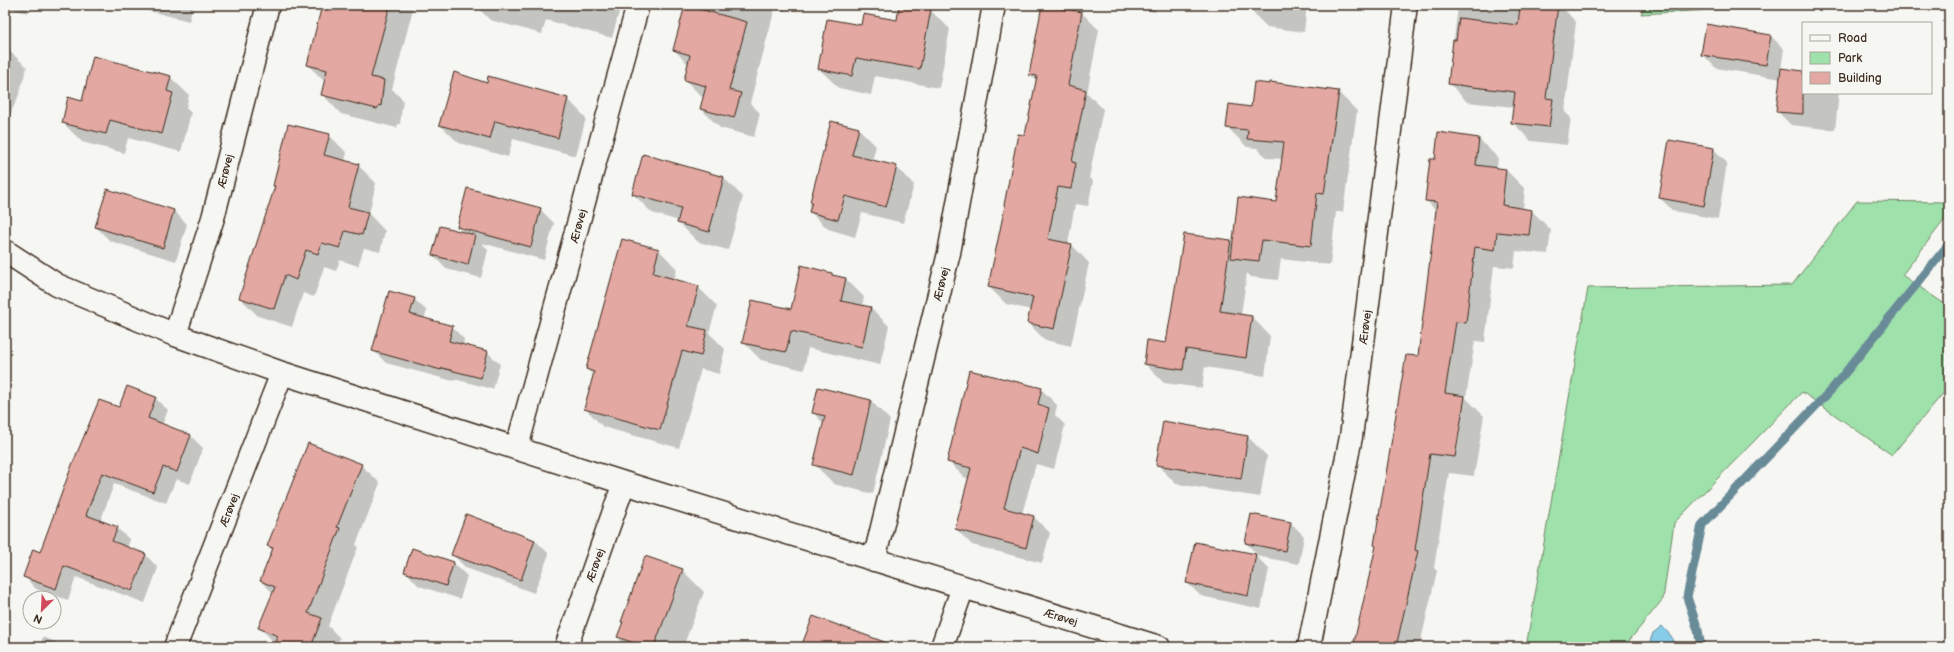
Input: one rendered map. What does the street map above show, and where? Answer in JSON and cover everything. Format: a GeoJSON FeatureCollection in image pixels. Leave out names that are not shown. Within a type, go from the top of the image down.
{"type":"FeatureCollection","features":[{"type":"Feature","properties":{"kind":"street","name":"Ærøvej"},"geometry":{"type":"LineString","coordinates":[[175,335],[213,218],[268,5]]}},
{"type":"Feature","properties":{"kind":"street","name":"Ærøvej"},"geometry":{"type":"LineString","coordinates":[[517,447],[638,5]]}},
{"type":"Feature","properties":{"kind":"street","name":"Ærøvej"},"geometry":{"type":"LineString","coordinates":[[874,560],[948,253],[994,5]]}},
{"type":"Feature","properties":{"kind":"street","name":"Ærøvej"},"geometry":{"type":"LineString","coordinates":[[1309,647],[1351,437],[1406,5]]}},
{"type":"Feature","properties":{"kind":"street","name":"Ærøvej"},"geometry":{"type":"LineString","coordinates":[[5,252],[56,285],[175,335],[282,373],[517,447],[624,483],[1159,647]]}},
{"type":"Feature","properties":{"kind":"street","name":"Ærøvej"},"geometry":{"type":"LineString","coordinates":[[176,647],[282,373]]}},
{"type":"Feature","properties":{"kind":"street","name":"Ærøvej"},"geometry":{"type":"LineString","coordinates":[[566,647],[624,483]]}},
{"type":"Feature","properties":{"kind":"street"},"geometry":{"type":"LineString","coordinates":[[942,647],[963,587]]}},
{"type":"Feature","properties":{"kind":"green space"},"geometry":{"type":"Polygon","coordinates":[[[1645,5],[1794,5],[1641,14],[1645,5]]]}},
{"type":"Feature","properties":{"kind":"green space"},"geometry":{"type":"Polygon","coordinates":[[[1857,201],[1949,202],[1949,214],[1902,275],[1949,307],[1949,386],[1892,455],[1802,392],[1674,523],[1663,599],[1624,647],[1526,647],[1588,288],[1792,285],[1857,201]]]}},
{"type":"Feature","properties":{"kind":"water"},"geometry":{"type":"Polygon","coordinates":[[[1662,626],[1672,637],[1674,647],[1648,647],[1653,633],[1662,626]]]}},
{"type":"Feature","properties":{"kind":"building"},"geometry":{"type":"Polygon","coordinates":[[[322,5],[390,5],[371,77],[384,80],[381,106],[379,105],[377,109],[321,95],[327,70],[307,65],[322,5]]]}},
{"type":"Feature","properties":{"kind":"building"},"geometry":{"type":"Polygon","coordinates":[[[685,5],[747,22],[729,90],[741,93],[734,118],[700,109],[706,86],[684,80],[690,55],[673,50],[685,5]]]}},
{"type":"Feature","properties":{"kind":"building"},"geometry":{"type":"Polygon","coordinates":[[[899,5],[931,9],[920,69],[856,58],[852,76],[818,69],[827,19],[861,25],[863,14],[897,20],[899,5]]]}},
{"type":"Feature","properties":{"kind":"building"},"geometry":{"type":"Polygon","coordinates":[[[1042,5],[1082,12],[1068,85],[1086,90],[1072,162],[1076,163],[1071,189],[1058,187],[1048,239],[1072,244],[1054,329],[1027,323],[1033,297],[988,287],[1018,134],[1025,135],[1037,76],[1029,75],[1042,5]]]}},
{"type":"Feature","properties":{"kind":"building"},"geometry":{"type":"Polygon","coordinates":[[[1520,5],[1558,5],[1546,98],[1553,99],[1549,127],[1511,123],[1515,92],[1448,84],[1453,40],[1456,40],[1459,18],[1518,25],[1520,5]]]}},
{"type":"Feature","properties":{"kind":"building"},"geometry":{"type":"Polygon","coordinates":[[[1706,24],[1771,35],[1766,65],[1701,55],[1706,24]]]}},
{"type":"Feature","properties":{"kind":"building"},"geometry":{"type":"Polygon","coordinates":[[[93,56],[171,76],[167,91],[173,93],[162,134],[110,120],[106,134],[62,123],[68,97],[82,101],[93,56]]]}},
{"type":"Feature","properties":{"kind":"building"},"geometry":{"type":"Polygon","coordinates":[[[1781,68],[1802,71],[1803,114],[1776,112],[1781,68]]]}},
{"type":"Feature","properties":{"kind":"building"},"geometry":{"type":"Polygon","coordinates":[[[454,72],[487,83],[488,76],[568,98],[558,138],[495,121],[490,139],[439,125],[454,72]]]}},
{"type":"Feature","properties":{"kind":"building"},"geometry":{"type":"Polygon","coordinates":[[[1254,82],[1270,84],[1270,82],[1339,91],[1324,194],[1317,193],[1311,246],[1262,240],[1259,261],[1231,258],[1238,197],[1276,202],[1284,142],[1247,139],[1248,130],[1226,128],[1229,104],[1251,107],[1254,82]]]}},
{"type":"Feature","properties":{"kind":"building"},"geometry":{"type":"Polygon","coordinates":[[[831,121],[859,128],[852,155],[897,166],[886,207],[845,196],[838,220],[809,212],[812,202],[810,202],[831,121]]]}},
{"type":"Feature","properties":{"kind":"building"},"geometry":{"type":"Polygon","coordinates":[[[288,124],[330,134],[324,155],[359,164],[348,207],[368,212],[362,235],[345,231],[340,248],[322,243],[318,254],[306,250],[296,280],[285,275],[274,309],[239,298],[275,186],[273,186],[288,124]]]}},
{"type":"Feature","properties":{"kind":"building"},"geometry":{"type":"Polygon","coordinates":[[[1438,132],[1479,138],[1476,165],[1506,169],[1502,205],[1532,210],[1529,235],[1497,232],[1495,250],[1475,247],[1466,323],[1456,322],[1445,393],[1465,396],[1455,457],[1430,454],[1415,550],[1418,551],[1396,647],[1353,647],[1376,546],[1374,545],[1406,355],[1418,356],[1437,202],[1425,201],[1430,159],[1435,159],[1438,132]]]}},
{"type":"Feature","properties":{"kind":"building"},"geometry":{"type":"Polygon","coordinates":[[[1669,140],[1714,148],[1704,206],[1659,198],[1669,140]]]}},
{"type":"Feature","properties":{"kind":"building"},"geometry":{"type":"Polygon","coordinates":[[[643,154],[724,177],[709,232],[677,223],[681,208],[632,194],[643,154]]]}},
{"type":"Feature","properties":{"kind":"building"},"geometry":{"type":"Polygon","coordinates":[[[467,188],[541,208],[531,247],[457,227],[467,188]]]}},
{"type":"Feature","properties":{"kind":"building"},"geometry":{"type":"Polygon","coordinates":[[[107,189],[174,210],[163,248],[95,227],[107,189]]]}},
{"type":"Feature","properties":{"kind":"building"},"geometry":{"type":"Polygon","coordinates":[[[440,226],[475,235],[468,265],[432,255],[440,226]]]}},
{"type":"Feature","properties":{"kind":"building"},"geometry":{"type":"Polygon","coordinates":[[[1184,234],[1231,240],[1220,311],[1252,316],[1246,358],[1186,349],[1183,370],[1144,364],[1147,340],[1166,343],[1184,234]]]}},
{"type":"Feature","properties":{"kind":"building"},"geometry":{"type":"Polygon","coordinates":[[[622,239],[659,249],[653,273],[699,286],[688,326],[707,330],[701,356],[682,351],[660,430],[584,409],[594,372],[586,369],[622,239]]]}},
{"type":"Feature","properties":{"kind":"building"},"geometry":{"type":"Polygon","coordinates":[[[801,265],[846,278],[841,301],[871,307],[862,347],[791,331],[786,352],[742,343],[752,300],[791,309],[801,265]]]}},
{"type":"Feature","properties":{"kind":"building"},"geometry":{"type":"Polygon","coordinates":[[[389,291],[415,298],[410,314],[453,326],[449,341],[488,351],[481,378],[442,368],[441,370],[372,351],[389,291]]]}},
{"type":"Feature","properties":{"kind":"building"},"geometry":{"type":"Polygon","coordinates":[[[969,370],[1042,388],[1038,404],[1049,408],[1038,454],[1020,448],[1004,508],[1034,516],[1026,548],[955,529],[971,468],[947,462],[969,370]]]}},
{"type":"Feature","properties":{"kind":"building"},"geometry":{"type":"Polygon","coordinates":[[[127,386],[156,397],[148,418],[191,435],[177,472],[163,467],[153,492],[102,473],[86,515],[118,527],[112,541],[146,554],[132,591],[64,566],[56,589],[23,577],[33,549],[40,552],[72,465],[99,400],[119,407],[127,386]]]}},
{"type":"Feature","properties":{"kind":"building"},"geometry":{"type":"Polygon","coordinates":[[[818,387],[871,400],[854,475],[813,465],[825,416],[812,413],[818,387]]]}},
{"type":"Feature","properties":{"kind":"building"},"geometry":{"type":"Polygon","coordinates":[[[1163,421],[1248,436],[1241,479],[1156,465],[1163,421]]]}},
{"type":"Feature","properties":{"kind":"building"},"geometry":{"type":"Polygon","coordinates":[[[308,443],[362,464],[337,527],[340,528],[308,613],[322,618],[311,647],[274,647],[278,636],[258,628],[275,587],[260,581],[273,548],[267,546],[308,443]]]}},
{"type":"Feature","properties":{"kind":"building"},"geometry":{"type":"Polygon","coordinates":[[[466,514],[535,540],[521,580],[451,555],[466,514]]]}},
{"type":"Feature","properties":{"kind":"building"},"geometry":{"type":"Polygon","coordinates":[[[1251,514],[1291,522],[1285,551],[1245,543],[1251,514]]]}},
{"type":"Feature","properties":{"kind":"building"},"geometry":{"type":"Polygon","coordinates":[[[1195,542],[1256,554],[1248,596],[1186,583],[1195,542]]]}},
{"type":"Feature","properties":{"kind":"building"},"geometry":{"type":"Polygon","coordinates":[[[412,548],[454,562],[446,586],[404,572],[412,548]]]}},
{"type":"Feature","properties":{"kind":"building"},"geometry":{"type":"Polygon","coordinates":[[[645,556],[683,569],[654,647],[645,647],[617,637],[645,556]]]}},
{"type":"Feature","properties":{"kind":"building"},"geometry":{"type":"Polygon","coordinates":[[[813,616],[890,644],[890,647],[801,647],[813,616]]]}},
{"type":"Feature","properties":{"kind":"waterway"},"geometry":{"type":"LineString","coordinates":[[1701,647],[1698,630],[1687,597],[1702,525],[1832,389],[1949,244]]}}]}
